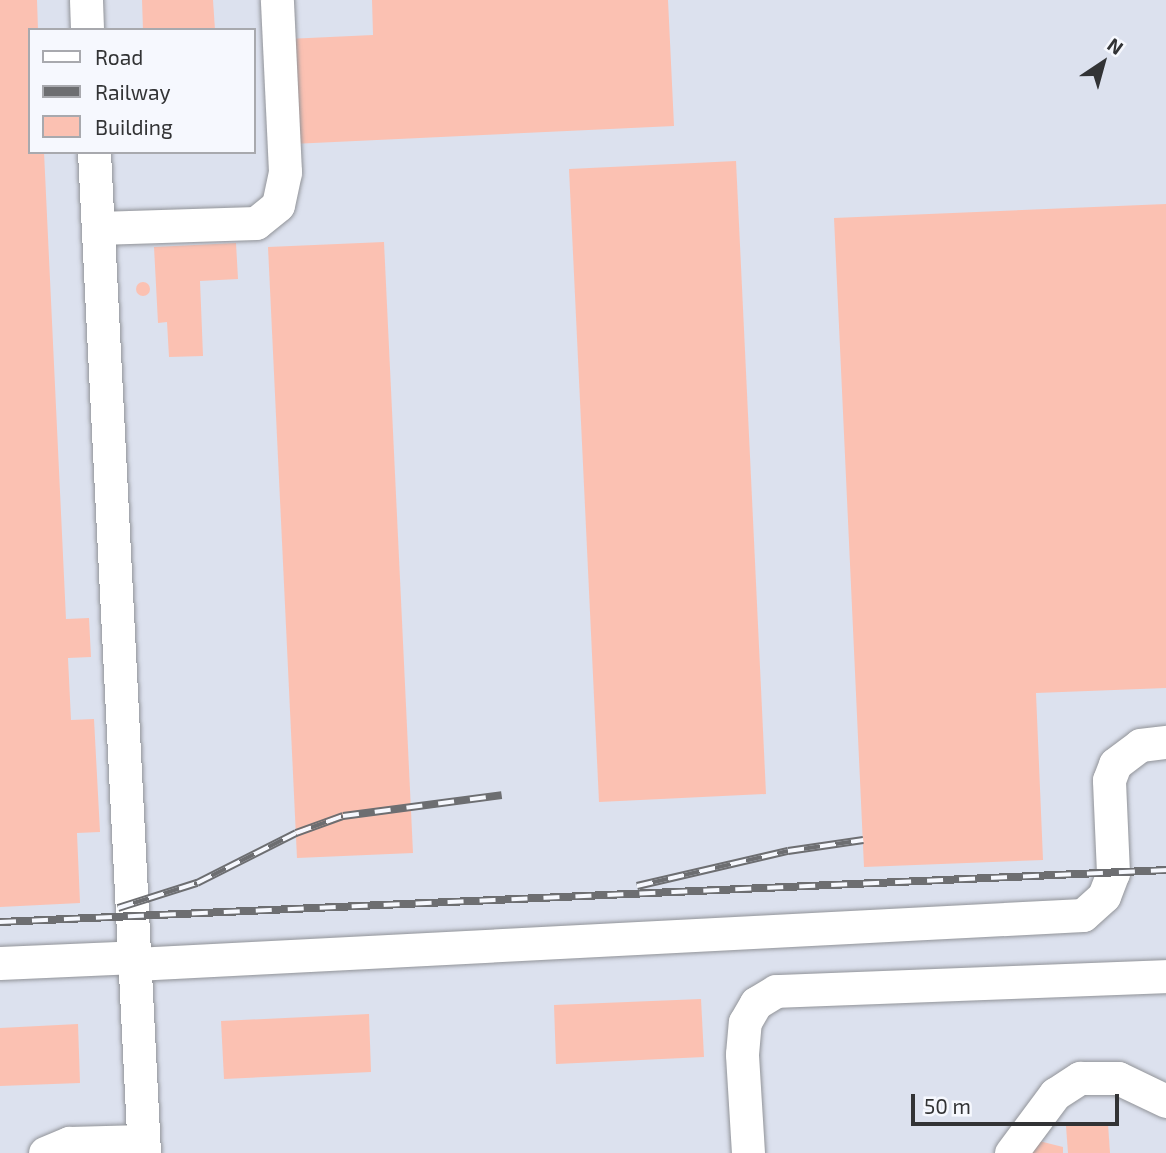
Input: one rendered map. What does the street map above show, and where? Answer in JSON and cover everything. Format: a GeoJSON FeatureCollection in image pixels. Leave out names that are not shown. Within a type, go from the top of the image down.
{"type":"FeatureCollection","features":[{"type":"Feature","properties":{"kind":"lane"},"geometry":{"type":"LineString","coordinates":[[86,0],[88,28]]}},
{"type":"Feature","properties":{"kind":"lane"},"geometry":{"type":"LineString","coordinates":[[97,228],[256,223],[278,205],[285,172],[277,0]]}},
{"type":"Feature","properties":{"kind":"lane"},"geometry":{"type":"LineString","coordinates":[[45,1153],[69,1143],[144,1147],[94,154]]}},
{"type":"Feature","properties":{"kind":"lane"},"geometry":{"type":"LineString","coordinates":[[0,963],[135,960],[1083,915],[1104,896],[1112,873],[1109,780],[1115,764],[1140,745],[1166,742]]}},
{"type":"Feature","properties":{"kind":"lane"},"geometry":{"type":"LineString","coordinates":[[748,1153],[742,1054],[746,1022],[756,1003],[776,991],[1166,976]]}},
{"type":"Feature","properties":{"kind":"lane"},"geometry":{"type":"LineString","coordinates":[[1011,1153],[1055,1094],[1080,1079],[1118,1078],[1166,1101]]}},
{"type":"Feature","properties":{"kind":"shaded area"},"geometry":{"type":"Polygon","coordinates":[[[0,0],[1166,0],[1166,1153],[0,1153],[0,0]]]}},
{"type":"Feature","properties":{"kind":"building"},"geometry":{"type":"Polygon","coordinates":[[[0,0],[37,0],[38,28],[28,28],[28,154],[44,154],[66,619],[89,618],[91,657],[68,658],[71,720],[94,719],[100,832],[77,833],[80,903],[0,907],[0,0]]]}},
{"type":"Feature","properties":{"kind":"building"},"geometry":{"type":"Polygon","coordinates":[[[142,0],[213,0],[215,28],[143,28],[142,0]]]}},
{"type":"Feature","properties":{"kind":"building"},"geometry":{"type":"Polygon","coordinates":[[[372,0],[668,0],[674,126],[292,144],[287,39],[373,35],[372,0]]]}},
{"type":"Feature","properties":{"kind":"building"},"geometry":{"type":"Polygon","coordinates":[[[736,161],[766,794],[599,802],[569,169],[736,161]]]}},
{"type":"Feature","properties":{"kind":"building"},"geometry":{"type":"Polygon","coordinates":[[[1166,204],[1166,688],[1036,693],[1043,860],[864,867],[834,218],[1166,204]]]}},
{"type":"Feature","properties":{"kind":"building"},"geometry":{"type":"Polygon","coordinates":[[[384,242],[413,853],[297,858],[268,247],[384,242]]]}},
{"type":"Feature","properties":{"kind":"building"},"geometry":{"type":"Polygon","coordinates":[[[236,243],[238,279],[200,281],[203,356],[169,357],[167,322],[158,323],[154,247],[236,243]]]}},
{"type":"Feature","properties":{"kind":"building"},"geometry":{"type":"Polygon","coordinates":[[[143,282],[148,284],[148,294],[143,296],[138,294],[136,289],[138,284],[143,282]]]}},
{"type":"Feature","properties":{"kind":"building"},"geometry":{"type":"Polygon","coordinates":[[[701,999],[704,1057],[556,1064],[554,1005],[701,999]]]}},
{"type":"Feature","properties":{"kind":"building"},"geometry":{"type":"Polygon","coordinates":[[[369,1014],[371,1072],[224,1079],[221,1021],[369,1014]]]}},
{"type":"Feature","properties":{"kind":"building"},"geometry":{"type":"Polygon","coordinates":[[[78,1024],[80,1083],[0,1086],[0,1028],[78,1024]]]}},
{"type":"Feature","properties":{"kind":"building"},"geometry":{"type":"Polygon","coordinates":[[[1108,1124],[1110,1153],[1068,1153],[1066,1126],[1108,1124]]]}},
{"type":"Feature","properties":{"kind":"building"},"geometry":{"type":"Polygon","coordinates":[[[1035,1140],[1063,1147],[1063,1153],[1023,1153],[1035,1140]]]}},
{"type":"Feature","properties":{"kind":"railway"},"geometry":{"type":"LineString","coordinates":[[118,908],[197,883],[296,833],[343,816],[502,795]]}},
{"type":"Feature","properties":{"kind":"railway"},"geometry":{"type":"LineString","coordinates":[[637,886],[788,851],[863,840]]}},
{"type":"Feature","properties":{"kind":"railway"},"geometry":{"type":"LineString","coordinates":[[0,922],[1166,870]]}}]}
